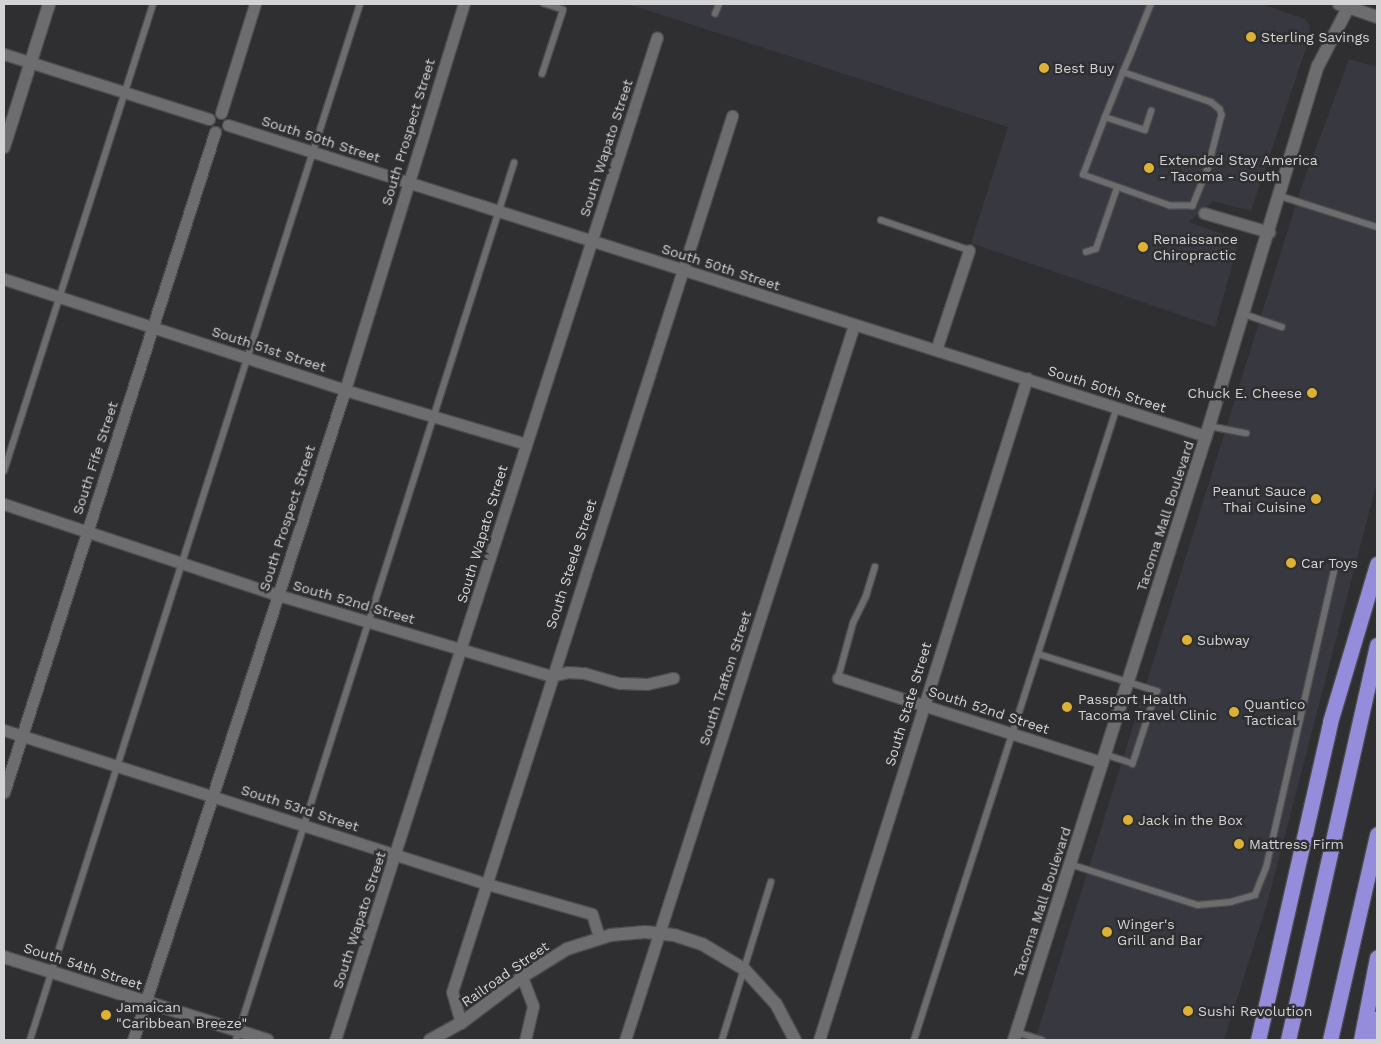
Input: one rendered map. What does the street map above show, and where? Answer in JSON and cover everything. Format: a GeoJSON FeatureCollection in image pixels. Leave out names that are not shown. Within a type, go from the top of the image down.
{"type":"FeatureCollection","features":[{"type":"Feature","properties":{"kind":"highway"},"geometry":{"type":"LineString","coordinates":[[1258,1040],[1330,722],[1377,564]]}},
{"type":"Feature","properties":{"kind":"highway"},"geometry":{"type":"LineString","coordinates":[[1288,1040],[1377,645]]}},
{"type":"Feature","properties":{"kind":"highway"},"geometry":{"type":"LineString","coordinates":[[1330,1040],[1377,834]]}},
{"type":"Feature","properties":{"kind":"highway"},"geometry":{"type":"LineString","coordinates":[[1247,1040],[1276,957]]}},
{"type":"Feature","properties":{"kind":"highway"},"geometry":{"type":"LineString","coordinates":[[1361,1040],[1377,958]]}},
{"type":"Feature","properties":{"kind":"highway"},"geometry":{"type":"LineString","coordinates":[[1374,1040],[1377,1018]]}},
{"type":"Feature","properties":{"kind":"main road"},"geometry":{"type":"LineString","coordinates":[[4,147],[49,4]]}},
{"type":"Feature","properties":{"kind":"main road"},"geometry":{"type":"LineString","coordinates":[[1346,5],[1377,16]]}},
{"type":"Feature","properties":{"kind":"main road","name":"Tacoma Mall Boulevard"},"geometry":{"type":"LineString","coordinates":[[1015,1036],[1129,682],[1244,314],[1318,66],[1346,5]]}},
{"type":"Feature","properties":{"kind":"main road"},"geometry":{"type":"LineString","coordinates":[[658,932],[702,944],[744,968],[776,1004],[795,1040]]}},
{"type":"Feature","properties":{"kind":"main road","name":"Railroad Street"},"geometry":{"type":"LineString","coordinates":[[430,1040],[461,1023],[522,977],[567,949],[599,938],[658,932]]}},
{"type":"Feature","properties":{"kind":"main road","name":"South 54th Street"},"geometry":{"type":"LineString","coordinates":[[4,957],[146,1002],[237,1036],[267,1040]]}},
{"type":"Feature","properties":{"kind":"street"},"geometry":{"type":"LineString","coordinates":[[221,113],[212,114],[208,119],[208,125],[215,132],[221,132],[228,125],[221,113],[255,4]]}},
{"type":"Feature","properties":{"kind":"street","name":"South Prospect Street"},"geometry":{"type":"LineString","coordinates":[[133,1040],[211,796],[221,775],[345,390],[407,183],[464,4]]}},
{"type":"Feature","properties":{"kind":"street","name":"South Wapato Street"},"geometry":{"type":"LineString","coordinates":[[335,1040],[462,650],[657,37]]}},
{"type":"Feature","properties":{"kind":"street"},"geometry":{"type":"LineString","coordinates":[[4,54],[208,119]]}},
{"type":"Feature","properties":{"kind":"street","name":"South Steele Street"},"geometry":{"type":"LineString","coordinates":[[461,1023],[452,992],[551,676],[732,116]]}},
{"type":"Feature","properties":{"kind":"street","name":"South 50th Street"},"geometry":{"type":"LineString","coordinates":[[228,125],[854,325],[1117,407],[1207,431]]}},
{"type":"Feature","properties":{"kind":"street","name":"South Fife Street"},"geometry":{"type":"LineString","coordinates":[[4,792],[215,132]]}},
{"type":"Feature","properties":{"kind":"street"},"geometry":{"type":"LineString","coordinates":[[1204,213],[1269,232]]}},
{"type":"Feature","properties":{"kind":"street"},"geometry":{"type":"LineString","coordinates":[[936,350],[969,250]]}},
{"type":"Feature","properties":{"kind":"street","name":"South 51st Street"},"geometry":{"type":"LineString","coordinates":[[4,279],[345,390],[526,444]]}},
{"type":"Feature","properties":{"kind":"street","name":"South Trafton Street"},"geometry":{"type":"LineString","coordinates":[[626,1040],[658,932],[854,325]]}},
{"type":"Feature","properties":{"kind":"street","name":"South State Street"},"geometry":{"type":"LineString","coordinates":[[819,1040],[1027,378]]}},
{"type":"Feature","properties":{"kind":"street","name":"South 52nd Street"},"geometry":{"type":"LineString","coordinates":[[4,504],[278,595],[551,676],[568,672],[584,673],[620,683],[647,684],[673,678]]}},
{"type":"Feature","properties":{"kind":"street","name":"South 52nd Street"},"geometry":{"type":"LineString","coordinates":[[838,678],[1010,733],[1104,759]]}},
{"type":"Feature","properties":{"kind":"street","name":"South 53rd Street"},"geometry":{"type":"LineString","coordinates":[[4,730],[487,884],[592,914],[599,938]]}},
{"type":"Feature","properties":{"kind":"street"},"geometry":{"type":"LineString","coordinates":[[522,977],[533,1006],[525,1040]]}},
{"type":"Feature","properties":{"kind":"lane"},"geometry":{"type":"LineString","coordinates":[[4,471],[153,4]]}},
{"type":"Feature","properties":{"kind":"lane"},"geometry":{"type":"LineString","coordinates":[[30,1040],[360,4]]}},
{"type":"Feature","properties":{"kind":"lane"},"geometry":{"type":"LineString","coordinates":[[542,74],[562,10],[544,4]]}},
{"type":"Feature","properties":{"kind":"lane"},"geometry":{"type":"LineString","coordinates":[[715,14],[719,4]]}},
{"type":"Feature","properties":{"kind":"lane"},"geometry":{"type":"LineString","coordinates":[[1123,72],[1211,102],[1222,116],[1202,186],[1193,206],[1170,206],[1082,176],[1123,72],[1151,4]]}},
{"type":"Feature","properties":{"kind":"lane"},"geometry":{"type":"LineString","coordinates":[[1106,117],[1145,130],[1151,111]]}},
{"type":"Feature","properties":{"kind":"lane"},"geometry":{"type":"LineString","coordinates":[[237,1036],[371,623],[433,416],[514,163]]}},
{"type":"Feature","properties":{"kind":"lane"},"geometry":{"type":"LineString","coordinates":[[1086,252],[1096,249],[1117,188]]}},
{"type":"Feature","properties":{"kind":"lane"},"geometry":{"type":"LineString","coordinates":[[1280,196],[1377,227]]}},
{"type":"Feature","properties":{"kind":"lane"},"geometry":{"type":"LineString","coordinates":[[881,220],[969,250]]}},
{"type":"Feature","properties":{"kind":"lane"},"geometry":{"type":"LineString","coordinates":[[1244,314],[1282,327]]}},
{"type":"Feature","properties":{"kind":"lane"},"geometry":{"type":"LineString","coordinates":[[914,1040],[1010,733],[1038,654],[1117,407]]}},
{"type":"Feature","properties":{"kind":"lane"},"geometry":{"type":"LineString","coordinates":[[1207,431],[1246,433]]}},
{"type":"Feature","properties":{"kind":"lane"},"geometry":{"type":"LineString","coordinates":[[838,678],[853,623],[866,596],[875,567]]}},
{"type":"Feature","properties":{"kind":"lane"},"geometry":{"type":"LineString","coordinates":[[1070,864],[1198,905],[1231,902],[1255,894],[1266,868],[1334,571]]}},
{"type":"Feature","properties":{"kind":"lane"},"geometry":{"type":"LineString","coordinates":[[1038,654],[1157,691],[1133,764],[1104,759]]}},
{"type":"Feature","properties":{"kind":"lane"},"geometry":{"type":"LineString","coordinates":[[722,1040],[771,882]]}},
{"type":"Feature","properties":{"kind":"lane"},"geometry":{"type":"LineString","coordinates":[[1015,1036],[1042,1040]]}},
{"type":"Feature","properties":{"kind":"shaded area"},"geometry":{"type":"Polygon","coordinates":[[[628,4],[1261,4],[1305,19],[1310,26],[1309,39],[1251,211],[1213,201],[1189,222],[1239,240],[1215,327],[971,243],[1008,127],[628,4]]]}},
{"type":"Feature","properties":{"kind":"shaded area"},"geometry":{"type":"Polygon","coordinates":[[[1349,59],[1377,67],[1377,482],[1267,904],[1224,1040],[1035,1040],[1301,188],[1349,59]]]}},
{"type":"Feature","properties":{"kind":"place","name":"Sterling Savings"},"geometry":{"type":"Point","coordinates":[1251,37]}},
{"type":"Feature","properties":{"kind":"place","name":"Best Buy"},"geometry":{"type":"Point","coordinates":[1044,68]}},
{"type":"Feature","properties":{"kind":"place","name":"Extended Stay America - Tacoma - South"},"geometry":{"type":"Point","coordinates":[1149,168]}},
{"type":"Feature","properties":{"kind":"place","name":"Renaissance Chiropractic"},"geometry":{"type":"Point","coordinates":[1143,247]}},
{"type":"Feature","properties":{"kind":"place","name":"Chuck E. Cheese"},"geometry":{"type":"Point","coordinates":[1312,393]}},
{"type":"Feature","properties":{"kind":"place","name":"Peanut Sauce Thai Cuisine"},"geometry":{"type":"Point","coordinates":[1316,499]}},
{"type":"Feature","properties":{"kind":"place","name":"Car Toys"},"geometry":{"type":"Point","coordinates":[1291,563]}},
{"type":"Feature","properties":{"kind":"place","name":"Subway"},"geometry":{"type":"Point","coordinates":[1187,640]}},
{"type":"Feature","properties":{"kind":"place","name":"Passport Health Tacoma Travel Clinic"},"geometry":{"type":"Point","coordinates":[1067,707]}},
{"type":"Feature","properties":{"kind":"place","name":"Quantico Tactical"},"geometry":{"type":"Point","coordinates":[1234,712]}},
{"type":"Feature","properties":{"kind":"place","name":"Jack in the Box"},"geometry":{"type":"Point","coordinates":[1128,820]}},
{"type":"Feature","properties":{"kind":"place","name":"Mattress Firm"},"geometry":{"type":"Point","coordinates":[1239,844]}},
{"type":"Feature","properties":{"kind":"place","name":"Winger's Grill and Bar"},"geometry":{"type":"Point","coordinates":[1107,932]}},
{"type":"Feature","properties":{"kind":"place","name":"Sushi Revolution"},"geometry":{"type":"Point","coordinates":[1188,1011]}},
{"type":"Feature","properties":{"kind":"place","name":"Jamaican \"Caribbean Breeze\""},"geometry":{"type":"Point","coordinates":[106,1015]}}]}
